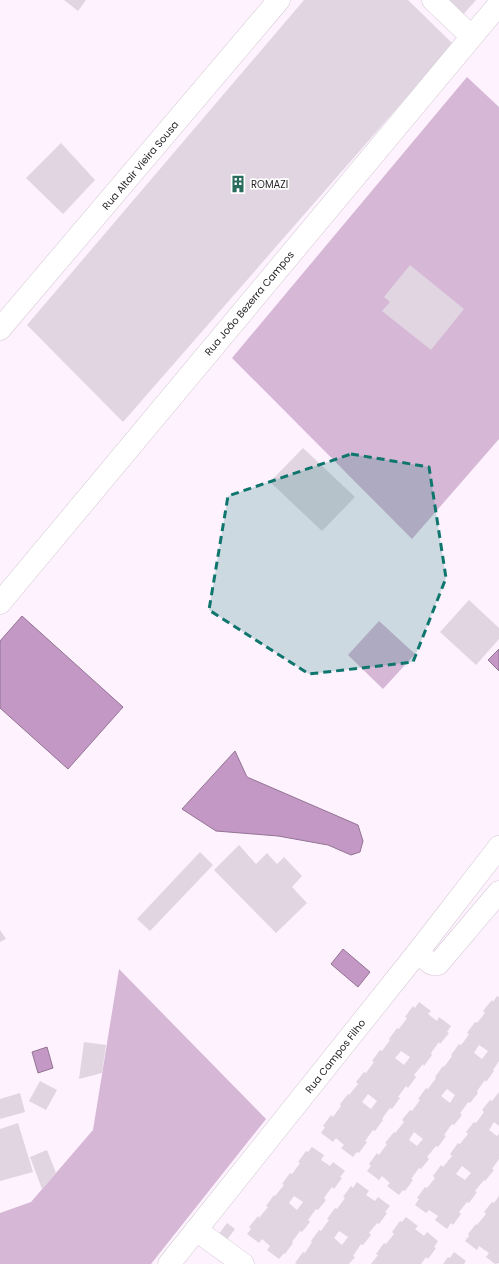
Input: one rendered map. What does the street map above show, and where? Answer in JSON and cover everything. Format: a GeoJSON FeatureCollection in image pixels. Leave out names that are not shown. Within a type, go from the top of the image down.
{"type":"FeatureCollection","features":[{"type":"Feature","properties":{"kind":"street","name":"Rua Altair Vieira Sousa"},"geometry":{"type":"LineString","coordinates":[[0,329],[279,0]]}},
{"type":"Feature","properties":{"kind":"street"},"geometry":{"type":"LineString","coordinates":[[433,0],[471,36]]}},
{"type":"Feature","properties":{"kind":"street","name":"Rua João Bezerra Campos"},"geometry":{"type":"LineString","coordinates":[[0,603],[499,4]]}},
{"type":"Feature","properties":{"kind":"street","name":"Rua Campos Filho"},"geometry":{"type":"LineString","coordinates":[[169,1264],[417,953],[499,846]]}},
{"type":"Feature","properties":{"kind":"street"},"geometry":{"type":"LineString","coordinates":[[417,953],[432,964],[438,964],[499,892]]}},
{"type":"Feature","properties":{"kind":"street"},"geometry":{"type":"LineString","coordinates":[[196,1230],[243,1264]]}},
{"type":"Feature","properties":{"kind":"highlighted area"},"geometry":{"type":"Polygon","coordinates":[[[351,454],[429,467],[446,578],[413,662],[309,674],[209,610],[228,496],[351,454]]]}},
{"type":"Feature","properties":{"kind":"shaded area"},"geometry":{"type":"Polygon","coordinates":[[[467,77],[499,107],[499,439],[412,539],[232,358],[467,77]]]}},
{"type":"Feature","properties":{"kind":"shaded area"},"geometry":{"type":"Polygon","coordinates":[[[22,616],[123,707],[68,769],[0,708],[0,641],[22,616]]]}},
{"type":"Feature","properties":{"kind":"shaded area"},"geometry":{"type":"Polygon","coordinates":[[[379,621],[415,654],[383,689],[348,655],[379,621]]]}},
{"type":"Feature","properties":{"kind":"shaded area"},"geometry":{"type":"Polygon","coordinates":[[[499,649],[499,671],[488,660],[499,649]]]}},
{"type":"Feature","properties":{"kind":"shaded area"},"geometry":{"type":"Polygon","coordinates":[[[235,751],[247,777],[358,825],[363,841],[360,852],[351,855],[328,845],[278,836],[216,831],[182,809],[235,751]]]}},
{"type":"Feature","properties":{"kind":"shaded area"},"geometry":{"type":"Polygon","coordinates":[[[343,949],[370,972],[358,987],[331,964],[343,949]]]}},
{"type":"Feature","properties":{"kind":"shaded area"},"geometry":{"type":"Polygon","coordinates":[[[119,969],[266,1119],[151,1264],[0,1264],[0,1213],[31,1202],[93,1130],[119,969]]]}},
{"type":"Feature","properties":{"kind":"shaded area"},"geometry":{"type":"Polygon","coordinates":[[[47,1047],[53,1068],[38,1073],[32,1052],[47,1047]]]}},
{"type":"Feature","properties":{"kind":"building"},"geometry":{"type":"Polygon","coordinates":[[[64,0],[86,0],[78,11],[64,0]]]}},
{"type":"Feature","properties":{"kind":"building","name":"ROMAZI"},"geometry":{"type":"Polygon","coordinates":[[[304,0],[408,0],[453,44],[123,422],[27,325],[304,0]]]}},
{"type":"Feature","properties":{"kind":"building"},"geometry":{"type":"Polygon","coordinates":[[[439,0],[476,0],[460,18],[439,0]]]}},
{"type":"Feature","properties":{"kind":"building"},"geometry":{"type":"Polygon","coordinates":[[[61,143],[95,180],[63,214],[26,178],[61,143]]]}},
{"type":"Feature","properties":{"kind":"building"},"geometry":{"type":"Polygon","coordinates":[[[410,265],[464,309],[431,350],[382,311],[390,302],[384,297],[410,265]]]}},
{"type":"Feature","properties":{"kind":"building"},"geometry":{"type":"Polygon","coordinates":[[[303,448],[355,497],[322,531],[270,482],[303,448]]]}},
{"type":"Feature","properties":{"kind":"building"},"geometry":{"type":"Polygon","coordinates":[[[469,600],[499,628],[499,639],[476,665],[440,632],[469,600]]]}},
{"type":"Feature","properties":{"kind":"building"},"geometry":{"type":"Polygon","coordinates":[[[239,845],[256,864],[267,853],[277,864],[284,857],[302,876],[292,887],[307,903],[276,933],[214,870],[239,845]]]}},
{"type":"Feature","properties":{"kind":"building"},"geometry":{"type":"Polygon","coordinates":[[[200,852],[213,865],[150,931],[137,919],[200,852]]]}},
{"type":"Feature","properties":{"kind":"building"},"geometry":{"type":"Polygon","coordinates":[[[0,930],[6,939],[0,942],[0,930]]]}},
{"type":"Feature","properties":{"kind":"building"},"geometry":{"type":"Polygon","coordinates":[[[497,996],[499,997],[499,1061],[486,1082],[485,1080],[477,1091],[478,1093],[470,1103],[468,1102],[460,1113],[462,1115],[454,1125],[452,1124],[438,1147],[436,1146],[427,1157],[429,1159],[421,1169],[419,1168],[405,1191],[403,1190],[399,1195],[387,1186],[390,1183],[382,1176],[379,1180],[367,1171],[371,1166],[369,1164],[377,1153],[379,1155],[387,1144],[385,1143],[404,1122],[402,1120],[410,1110],[412,1111],[426,1088],[428,1089],[459,1044],[461,1045],[465,1040],[469,1034],[467,1033],[475,1022],[477,1023],[485,1013],[483,1011],[492,1000],[493,1002],[497,996]],[[479,1045],[474,1053],[482,1059],[488,1051],[479,1045]],[[447,1089],[441,1096],[450,1103],[455,1095],[447,1089]],[[414,1132],[409,1140],[417,1146],[423,1139],[414,1132]]]}},
{"type":"Feature","properties":{"kind":"building"},"geometry":{"type":"Polygon","coordinates":[[[419,1002],[431,1011],[428,1014],[437,1021],[439,1017],[451,1026],[447,1032],[449,1033],[440,1044],[439,1042],[424,1066],[423,1064],[414,1075],[416,1077],[408,1088],[406,1086],[392,1109],[390,1108],[375,1131],[373,1130],[365,1141],[367,1142],[359,1153],[357,1152],[353,1157],[341,1148],[344,1145],[336,1138],[333,1142],[321,1133],[325,1127],[323,1126],[331,1115],[333,1117],[341,1106],[340,1104],[358,1084],[356,1082],[364,1072],[366,1073],[374,1062],[372,1061],[380,1050],[382,1051],[397,1028],[399,1029],[413,1006],[415,1008],[419,1002]],[[401,1051],[395,1058],[404,1065],[410,1057],[401,1051]],[[368,1094],[362,1102],[371,1109],[377,1101],[368,1094]]]}},
{"type":"Feature","properties":{"kind":"building"},"geometry":{"type":"Polygon","coordinates":[[[84,1042],[106,1045],[102,1073],[79,1079],[84,1042]]]}},
{"type":"Feature","properties":{"kind":"building"},"geometry":{"type":"Polygon","coordinates":[[[40,1081],[57,1090],[46,1110],[29,1101],[40,1081]]]}},
{"type":"Feature","properties":{"kind":"building"},"geometry":{"type":"Polygon","coordinates":[[[499,1092],[499,1126],[494,1122],[489,1130],[497,1136],[499,1134],[499,1159],[492,1169],[494,1170],[475,1191],[477,1192],[469,1203],[467,1202],[459,1212],[461,1214],[453,1225],[451,1223],[447,1229],[435,1220],[438,1216],[429,1210],[426,1213],[415,1205],[419,1199],[417,1198],[425,1187],[427,1188],[435,1178],[433,1176],[441,1165],[443,1167],[452,1156],[450,1154],[458,1143],[460,1144],[468,1134],[466,1132],[474,1122],[476,1123],[484,1112],[482,1110],[490,1100],[492,1101],[499,1092]],[[462,1166],[456,1174],[465,1180],[471,1173],[462,1166]]]}},
{"type":"Feature","properties":{"kind":"building"},"geometry":{"type":"Polygon","coordinates":[[[20,1093],[25,1112],[0,1119],[0,1099],[20,1093]]]}},
{"type":"Feature","properties":{"kind":"building"},"geometry":{"type":"Polygon","coordinates":[[[18,1123],[33,1172],[0,1181],[0,1129],[18,1123]]]}},
{"type":"Feature","properties":{"kind":"building"},"geometry":{"type":"Polygon","coordinates":[[[312,1147],[324,1155],[321,1160],[330,1166],[333,1162],[345,1171],[334,1189],[332,1187],[324,1198],[326,1200],[318,1210],[316,1209],[308,1220],[310,1222],[302,1232],[300,1231],[285,1254],[284,1253],[279,1259],[267,1250],[270,1246],[262,1239],[259,1243],[247,1234],[251,1229],[249,1227],[268,1207],[266,1206],[284,1185],[282,1184],[290,1173],[292,1174],[300,1163],[298,1162],[306,1151],[308,1152],[312,1147]],[[294,1196],[289,1203],[297,1210],[303,1202],[294,1196]]]}},
{"type":"Feature","properties":{"kind":"building"},"geometry":{"type":"Polygon","coordinates":[[[47,1150],[56,1173],[42,1189],[30,1157],[47,1150]]]}},
{"type":"Feature","properties":{"kind":"building"},"geometry":{"type":"Polygon","coordinates":[[[357,1182],[369,1191],[366,1195],[375,1201],[378,1197],[390,1206],[379,1224],[377,1223],[369,1233],[371,1235],[363,1245],[361,1244],[353,1256],[355,1257],[349,1264],[295,1263],[303,1252],[305,1253],[319,1230],[321,1231],[329,1220],[327,1219],[335,1208],[337,1209],[345,1198],[343,1197],[351,1186],[353,1188],[357,1182]],[[339,1231],[334,1238],[342,1245],[348,1237],[339,1231]]]}},
{"type":"Feature","properties":{"kind":"building"},"geometry":{"type":"Polygon","coordinates":[[[499,1196],[499,1263],[495,1264],[486,1257],[489,1253],[479,1246],[477,1250],[465,1241],[469,1236],[468,1234],[486,1214],[484,1212],[499,1196]]]}},
{"type":"Feature","properties":{"kind":"building"},"geometry":{"type":"Polygon","coordinates":[[[406,1217],[418,1226],[415,1229],[424,1236],[427,1232],[438,1241],[434,1247],[436,1248],[428,1259],[426,1257],[421,1264],[371,1264],[378,1255],[376,1254],[384,1243],[386,1244],[394,1234],[392,1232],[400,1221],[402,1222],[406,1217]]]}},
{"type":"Feature","properties":{"kind":"building"},"geometry":{"type":"Polygon","coordinates":[[[227,1223],[235,1229],[226,1241],[218,1235],[227,1223]]]}},
{"type":"Feature","properties":{"kind":"building"},"geometry":{"type":"Polygon","coordinates":[[[454,1252],[466,1261],[464,1264],[443,1264],[448,1257],[450,1258],[454,1252]]]}},
{"type":"Feature","properties":{"kind":"place","name":"ROMAZI"},"geometry":{"type":"Point","coordinates":[238,184]}}]}
